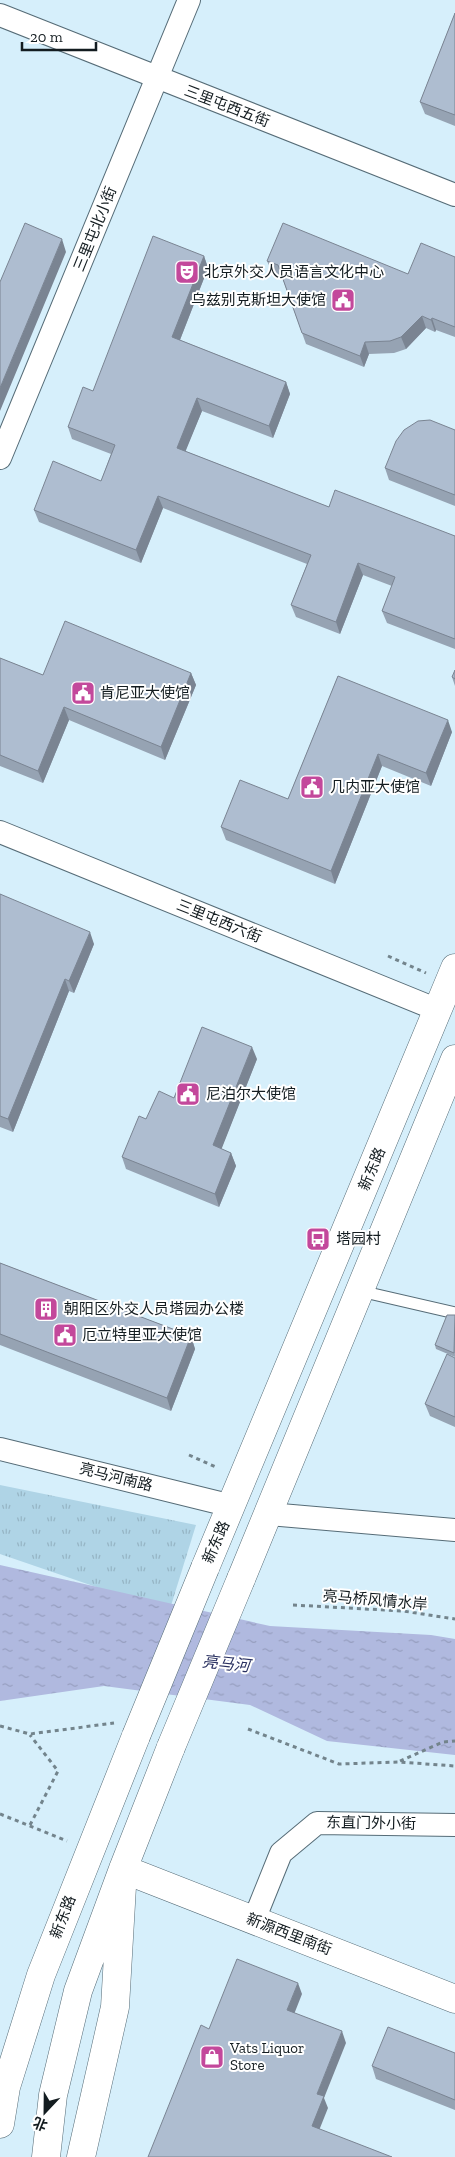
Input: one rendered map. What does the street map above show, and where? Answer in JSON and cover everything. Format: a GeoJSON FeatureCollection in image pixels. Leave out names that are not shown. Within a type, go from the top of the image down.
{"type":"FeatureCollection","features":[{"type":"Feature","properties":{"kind":"main road","name":"新东路"},"geometry":{"type":"LineString","coordinates":[[0,2124],[6,2087],[40,1975],[89,1851],[127,1729],[232,1506],[452,976]]}},
{"type":"Feature","properties":{"kind":"main road"},"geometry":{"type":"LineString","coordinates":[[46,2157],[53,2095],[78,1991],[122,1869],[455,1059]]}},
{"type":"Feature","properties":{"kind":"main road"},"geometry":{"type":"LineString","coordinates":[[81,2157],[115,2007],[122,1869]]}},
{"type":"Feature","properties":{"kind":"main road","name":"新源西里南街"},"geometry":{"type":"LineString","coordinates":[[122,1869],[455,2000]]}},
{"type":"Feature","properties":{"kind":"street","name":"三里屯北小街"},"geometry":{"type":"LineString","coordinates":[[0,458],[189,0]]}},
{"type":"Feature","properties":{"kind":"street","name":"三里屯西五街"},"geometry":{"type":"LineString","coordinates":[[0,15],[157,79],[455,195]]}},
{"type":"Feature","properties":{"kind":"street","name":"三里屯西六街"},"geometry":{"type":"LineString","coordinates":[[0,832],[438,1010]]}},
{"type":"Feature","properties":{"kind":"street","name":"亮马河南路"},"geometry":{"type":"LineString","coordinates":[[0,1449],[232,1506]]}},
{"type":"Feature","properties":{"kind":"street"},"geometry":{"type":"LineString","coordinates":[[269,1514],[455,1530]]}},
{"type":"Feature","properties":{"kind":"street","name":"东直门外小街"},"geometry":{"type":"LineString","coordinates":[[254,1920],[281,1854],[317,1823],[455,1825]]}},
{"type":"Feature","properties":{"kind":"lane"},"geometry":{"type":"LineString","coordinates":[[360,1291],[455,1312]]}},
{"type":"Feature","properties":{"kind":"path"},"geometry":{"type":"LineString","coordinates":[[388,956],[452,976]]}},
{"type":"Feature","properties":{"kind":"path","name":"亮马桥风情水岸"},"geometry":{"type":"LineString","coordinates":[[293,1605],[403,1611],[455,1619]]}},
{"type":"Feature","properties":{"kind":"path"},"geometry":{"type":"LineString","coordinates":[[0,1726],[30,1734],[127,1729]]}},
{"type":"Feature","properties":{"kind":"path"},"geometry":{"type":"LineString","coordinates":[[248,1729],[339,1764],[399,1762],[455,1766]]}},
{"type":"Feature","properties":{"kind":"path"},"geometry":{"type":"LineString","coordinates":[[30,1734],[58,1771],[30,1825]]}},
{"type":"Feature","properties":{"kind":"path"},"geometry":{"type":"LineString","coordinates":[[399,1762],[443,1742],[455,1741]]}},
{"type":"Feature","properties":{"kind":"path"},"geometry":{"type":"LineString","coordinates":[[0,1814],[89,1851]]}},
{"type":"Feature","properties":{"kind":"green space"},"geometry":{"type":"Polygon","coordinates":[[[0,1485],[196,1525],[169,1612],[0,1554],[0,1485]]]}},
{"type":"Feature","properties":{"kind":"water","name":"亮马河"},"geometry":{"type":"Polygon","coordinates":[[[0,1565],[270,1626],[431,1635],[455,1639],[455,1755],[327,1741],[250,1705],[104,1686],[0,1701],[0,1565]]]}},
{"type":"Feature","properties":{"kind":"building"},"geometry":{"type":"Polygon","coordinates":[[[455,13],[455,115],[420,102],[455,13]]]}},
{"type":"Feature","properties":{"kind":"building"},"geometry":{"type":"Polygon","coordinates":[[[25,223],[62,239],[0,388],[0,282],[25,223]]]}},
{"type":"Feature","properties":{"kind":"building"},"geometry":{"type":"Polygon","coordinates":[[[283,223],[408,274],[421,243],[455,257],[455,327],[422,316],[401,337],[390,341],[365,342],[360,356],[302,333],[278,265],[267,261],[283,223]]]}},
{"type":"Feature","properties":{"kind":"building"},"geometry":{"type":"Polygon","coordinates":[[[153,236],[204,256],[172,337],[286,382],[269,426],[197,398],[177,448],[329,507],[335,490],[455,536],[455,639],[382,611],[395,577],[358,563],[336,622],[291,605],[311,555],[158,496],[136,550],[34,510],[53,461],[101,481],[115,445],[68,427],[83,387],[93,391],[153,236]]]}},
{"type":"Feature","properties":{"kind":"building"},"geometry":{"type":"Polygon","coordinates":[[[430,420],[455,430],[455,495],[385,468],[396,441],[404,430],[418,421],[430,420]]]}},
{"type":"Feature","properties":{"kind":"building"},"geometry":{"type":"Polygon","coordinates":[[[65,621],[191,673],[161,747],[64,707],[38,771],[0,755],[0,658],[43,675],[65,621]]]}},
{"type":"Feature","properties":{"kind":"building"},"geometry":{"type":"Polygon","coordinates":[[[338,676],[448,720],[426,773],[378,754],[331,871],[221,827],[240,780],[288,799],[338,676]]]}},
{"type":"Feature","properties":{"kind":"building"},"geometry":{"type":"Polygon","coordinates":[[[0,894],[90,932],[69,981],[65,979],[8,1119],[0,1116],[0,894]]]}},
{"type":"Feature","properties":{"kind":"building"},"geometry":{"type":"Polygon","coordinates":[[[202,1027],[252,1047],[213,1145],[231,1153],[215,1194],[122,1157],[139,1116],[146,1119],[159,1091],[174,1098],[202,1027]]]}},
{"type":"Feature","properties":{"kind":"building","name":"朝阳区外交人员塔园办公楼"},"geometry":{"type":"Polygon","coordinates":[[[0,1263],[191,1336],[167,1398],[0,1334],[0,1263]]]}},
{"type":"Feature","properties":{"kind":"building"},"geometry":{"type":"Polygon","coordinates":[[[447,1315],[455,1315],[454,1353],[435,1345],[447,1315]]]}},
{"type":"Feature","properties":{"kind":"building"},"geometry":{"type":"Polygon","coordinates":[[[447,1354],[455,1358],[455,1417],[425,1404],[447,1354]]]}},
{"type":"Feature","properties":{"kind":"building"},"geometry":{"type":"Polygon","coordinates":[[[237,1959],[298,1983],[287,2010],[342,2031],[317,2094],[324,2096],[312,2126],[392,2157],[148,2157],[201,2025],[209,2029],[237,1959]]]}},
{"type":"Feature","properties":{"kind":"building"},"geometry":{"type":"Polygon","coordinates":[[[388,2027],[455,2053],[455,2100],[372,2066],[388,2027]]]}},
{"type":"Feature","properties":{"kind":"place","name":"北京外交人员语言文化中心"},"geometry":{"type":"Point","coordinates":[187,272]}},
{"type":"Feature","properties":{"kind":"place","name":"乌兹别克斯坦大使馆"},"geometry":{"type":"Point","coordinates":[343,300]}},
{"type":"Feature","properties":{"kind":"place","name":"肯尼亚大使馆"},"geometry":{"type":"Point","coordinates":[83,693]}},
{"type":"Feature","properties":{"kind":"place","name":"几内亚大使馆"},"geometry":{"type":"Point","coordinates":[312,787]}},
{"type":"Feature","properties":{"kind":"place","name":"尼泊尔大使馆"},"geometry":{"type":"Point","coordinates":[188,1094]}},
{"type":"Feature","properties":{"kind":"place","name":"塔园村"},"geometry":{"type":"Point","coordinates":[318,1239]}},
{"type":"Feature","properties":{"kind":"place","name":"朝阳区外交人员塔园办公楼"},"geometry":{"type":"Point","coordinates":[46,1309]}},
{"type":"Feature","properties":{"kind":"place","name":"厄立特里亚大使馆"},"geometry":{"type":"Point","coordinates":[65,1335]}},
{"type":"Feature","properties":{"kind":"place","name":"Vats Liquor Store"},"geometry":{"type":"Point","coordinates":[212,2057]}}]}
